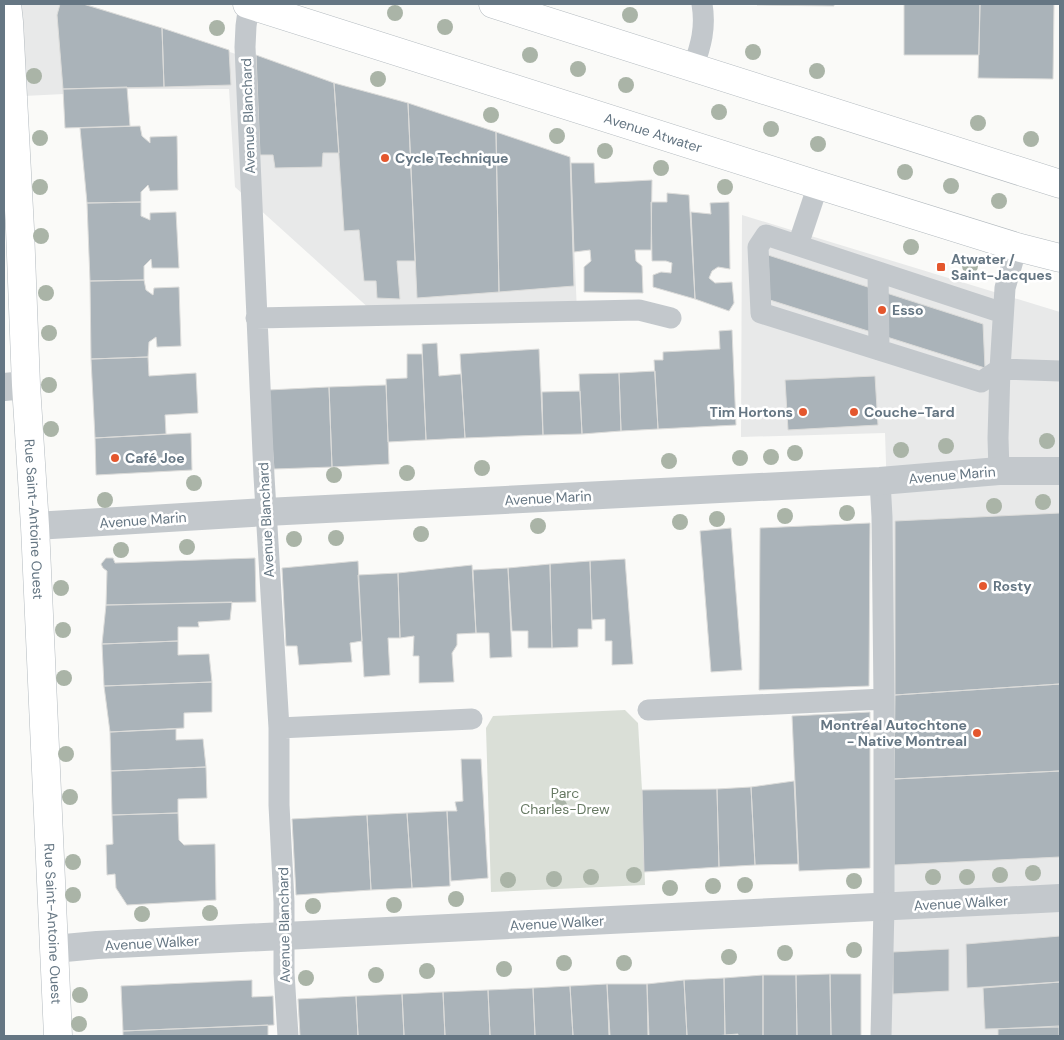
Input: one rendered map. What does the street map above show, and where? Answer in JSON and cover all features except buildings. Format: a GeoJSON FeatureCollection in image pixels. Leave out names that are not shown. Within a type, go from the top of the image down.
{"type":"FeatureCollection","features":[{"type":"Feature","properties":{"kind":"main road","name":"Rue Saint-Antoine Ouest"},"geometry":{"type":"LineString","coordinates":[[6,4],[9,22],[18,200],[15,386],[35,526],[58,1036]]}},
{"type":"Feature","properties":{"kind":"main road","name":"Avenue Atwater"},"geometry":{"type":"LineString","coordinates":[[248,4],[818,185],[1017,247],[1060,258]]}},
{"type":"Feature","properties":{"kind":"main road"},"geometry":{"type":"LineString","coordinates":[[495,4],[1060,184]]}},
{"type":"Feature","properties":{"kind":"street","name":"Avenue Marin"},"geometry":{"type":"LineString","coordinates":[[35,526],[266,512],[880,481],[999,471],[1060,471]]}},
{"type":"Feature","properties":{"kind":"street","name":"Avenue Walker"},"geometry":{"type":"LineString","coordinates":[[54,949],[97,945],[1060,898]]}},
{"type":"Feature","properties":{"kind":"lane","name":"Avenue Blanchard"},"geometry":{"type":"LineString","coordinates":[[248,4],[245,47],[256,318],[279,728],[279,805],[284,902],[284,973],[288,1036]]}},
{"type":"Feature","properties":{"kind":"lane"},"geometry":{"type":"LineString","coordinates":[[693,68],[702,37],[704,15],[702,4]]}},
{"type":"Feature","properties":{"kind":"lane"},"geometry":{"type":"LineString","coordinates":[[798,245],[818,185]]}},
{"type":"Feature","properties":{"kind":"lane"},"geometry":{"type":"LineString","coordinates":[[1003,313],[766,235],[758,247],[761,313],[981,382],[1000,369],[1060,371]]}},
{"type":"Feature","properties":{"kind":"lane"},"geometry":{"type":"LineString","coordinates":[[999,471],[1000,369],[1005,288],[1017,247]]}},
{"type":"Feature","properties":{"kind":"lane"},"geometry":{"type":"LineString","coordinates":[[878,272],[879,350]]}},
{"type":"Feature","properties":{"kind":"lane"},"geometry":{"type":"LineString","coordinates":[[256,318],[639,310],[671,318]]}},
{"type":"Feature","properties":{"kind":"lane"},"geometry":{"type":"LineString","coordinates":[[880,481],[884,700],[884,907],[881,1036]]}},
{"type":"Feature","properties":{"kind":"lane"},"geometry":{"type":"LineString","coordinates":[[648,710],[884,700]]}},
{"type":"Feature","properties":{"kind":"lane"},"geometry":{"type":"LineString","coordinates":[[279,728],[472,719]]}},
{"type":"Feature","properties":{"kind":"shaded area"},"geometry":{"type":"Polygon","coordinates":[[[4,4],[86,4],[571,166],[577,313],[382,320],[235,187],[229,89],[63,89],[64,94],[4,97],[4,4]]]}},
{"type":"Feature","properties":{"kind":"shaded area"},"geometry":{"type":"Polygon","coordinates":[[[742,215],[1060,312],[1060,1036],[873,1036],[888,523],[885,433],[741,437],[742,215]]]}},
{"type":"Feature","properties":{"kind":"green space","name":"Parc Charles-Drew"},"geometry":{"type":"Polygon","coordinates":[[[625,710],[638,723],[645,885],[491,892],[486,728],[493,716],[625,710]]]}},
{"type":"Feature","properties":{"kind":"place","name":"Cycle Technique"},"geometry":{"type":"Point","coordinates":[385,158]}},
{"type":"Feature","properties":{"kind":"place","name":"Atwater / Saint-Jacques"},"geometry":{"type":"Point","coordinates":[941,267]}},
{"type":"Feature","properties":{"kind":"place","name":"Esso"},"geometry":{"type":"Point","coordinates":[882,310]}},
{"type":"Feature","properties":{"kind":"place","name":"Tim Hortons"},"geometry":{"type":"Point","coordinates":[803,412]}},
{"type":"Feature","properties":{"kind":"place","name":"Couche-Tard"},"geometry":{"type":"Point","coordinates":[854,412]}},
{"type":"Feature","properties":{"kind":"place","name":"Café Joe"},"geometry":{"type":"Point","coordinates":[115,458]}},
{"type":"Feature","properties":{"kind":"place","name":"Rosty"},"geometry":{"type":"Point","coordinates":[983,586]}},
{"type":"Feature","properties":{"kind":"place","name":"Montréal Autochtone - Native Montreal"},"geometry":{"type":"Point","coordinates":[977,733]}}]}
